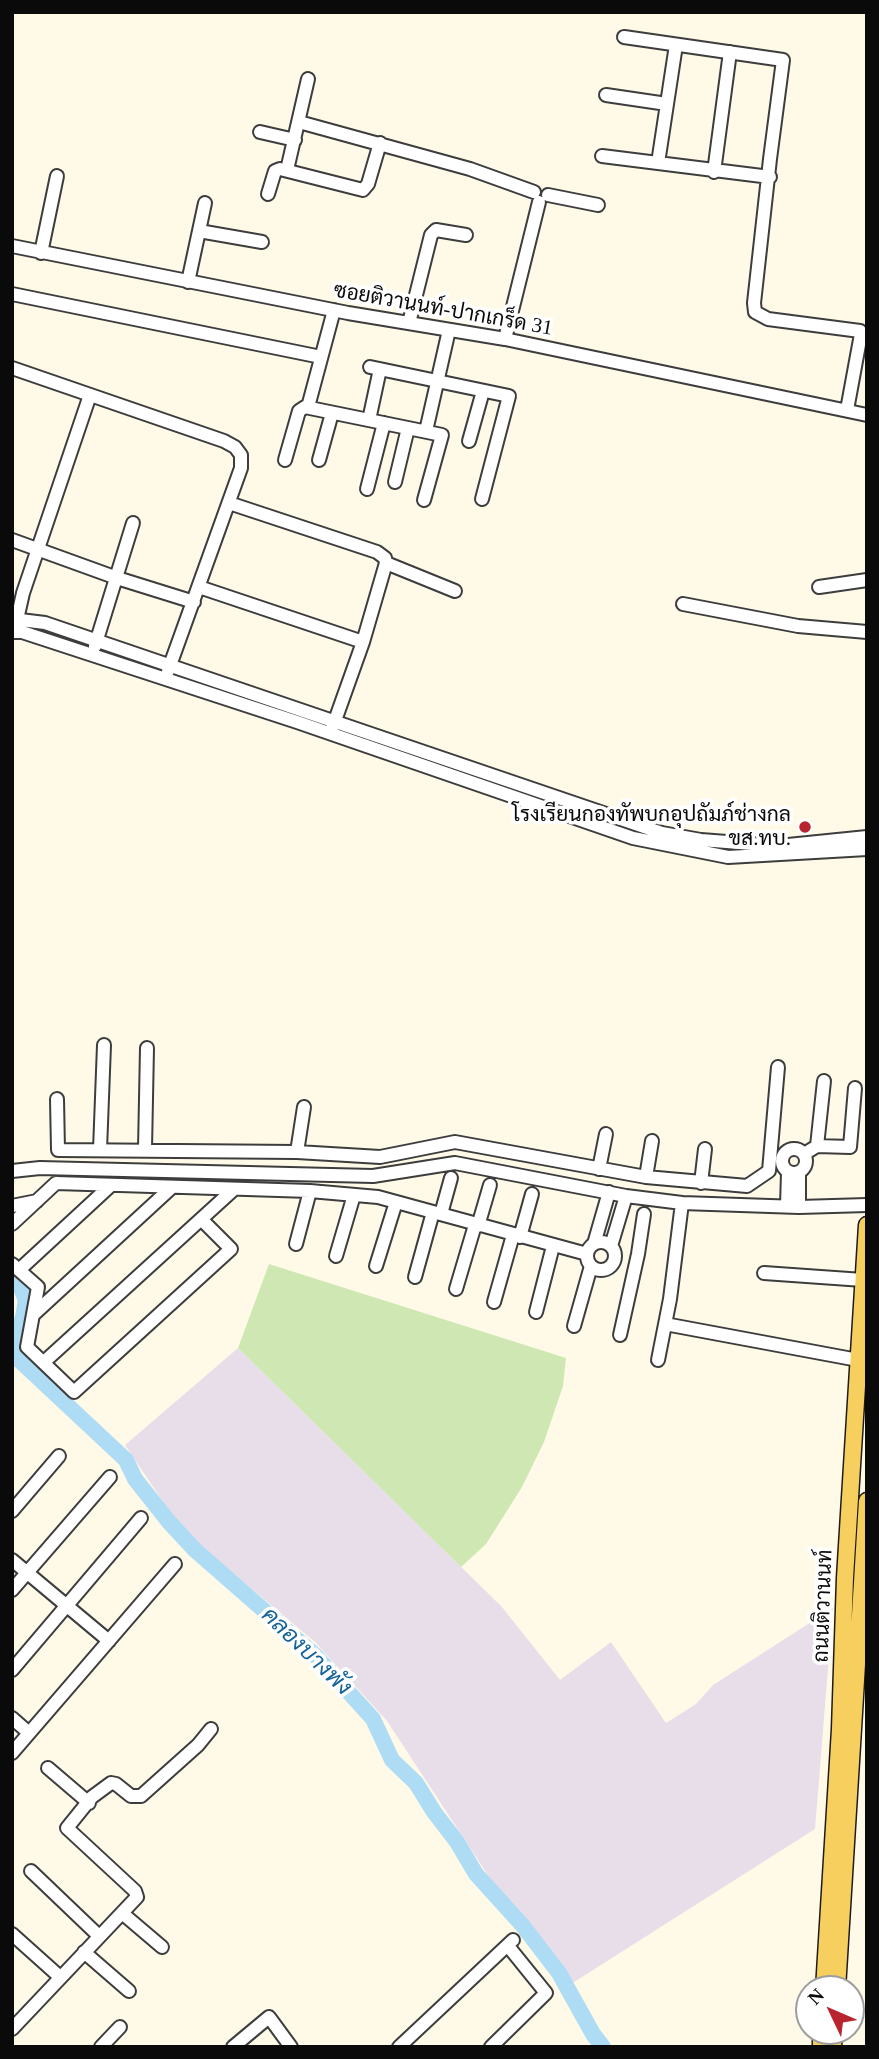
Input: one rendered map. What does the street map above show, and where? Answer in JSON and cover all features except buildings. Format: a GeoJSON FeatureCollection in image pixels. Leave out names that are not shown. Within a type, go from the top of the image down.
{"type":"FeatureCollection","features":[{"type":"Feature","properties":{"kind":"main road","name":"ถนนติวานนท์"},"geometry":{"type":"LineString","coordinates":[[838,1975],[846,1737],[845,1578],[867,1225]]}},
{"type":"Feature","properties":{"kind":"main road","name":"ถนนติวานนท์"},"geometry":{"type":"LineString","coordinates":[[825,1975],[846,1737],[864,1608],[867,1501]]}},
{"type":"Feature","properties":{"kind":"street"},"geometry":{"type":"LineString","coordinates":[[624,37],[783,60],[755,312],[768,318],[860,331],[847,410]]}},
{"type":"Feature","properties":{"kind":"street"},"geometry":{"type":"LineString","coordinates":[[657,163],[676,45]]}},
{"type":"Feature","properties":{"kind":"street"},"geometry":{"type":"LineString","coordinates":[[714,172],[730,52]]}},
{"type":"Feature","properties":{"kind":"street"},"geometry":{"type":"LineString","coordinates":[[287,170],[308,79]]}},
{"type":"Feature","properties":{"kind":"street"},"geometry":{"type":"LineString","coordinates":[[606,95],[667,104]]}},
{"type":"Feature","properties":{"kind":"street"},"geometry":{"type":"LineString","coordinates":[[299,122],[470,169],[540,196],[598,205]]}},
{"type":"Feature","properties":{"kind":"street"},"geometry":{"type":"LineString","coordinates":[[260,132],[295,140]]}},
{"type":"Feature","properties":{"kind":"street"},"geometry":{"type":"LineString","coordinates":[[268,194],[275,171],[280,169],[363,190],[368,184],[380,143]]}},
{"type":"Feature","properties":{"kind":"street"},"geometry":{"type":"LineString","coordinates":[[602,156],[770,177]]}},
{"type":"Feature","properties":{"kind":"street"},"geometry":{"type":"LineString","coordinates":[[41,253],[57,176]]}},
{"type":"Feature","properties":{"kind":"street"},"geometry":{"type":"LineString","coordinates":[[505,339],[540,196]]}},
{"type":"Feature","properties":{"kind":"street"},"geometry":{"type":"LineString","coordinates":[[188,282],[205,202]]}},
{"type":"Feature","properties":{"kind":"street"},"geometry":{"type":"LineString","coordinates":[[410,324],[431,235],[436,230],[466,235]]}},
{"type":"Feature","properties":{"kind":"street"},"geometry":{"type":"LineString","coordinates":[[199,232],[262,242]]}},
{"type":"Feature","properties":{"kind":"street","name":"ซอยติวานนท์-ปากเกร็ด 31"},"geometry":{"type":"LineString","coordinates":[[12,246],[334,310],[505,339],[867,415]]}},
{"type":"Feature","properties":{"kind":"street"},"geometry":{"type":"LineString","coordinates":[[12,294],[321,357]]}},
{"type":"Feature","properties":{"kind":"street"},"geometry":{"type":"LineString","coordinates":[[309,407],[334,310]]}},
{"type":"Feature","properties":{"kind":"street"},"geometry":{"type":"LineString","coordinates":[[426,431],[449,330]]}},
{"type":"Feature","properties":{"kind":"street"},"geometry":{"type":"LineString","coordinates":[[369,419],[375,368],[509,396],[482,499]]}},
{"type":"Feature","properties":{"kind":"street"},"geometry":{"type":"LineString","coordinates":[[13,369],[235,447],[241,455],[241,468],[164,680]]}},
{"type":"Feature","properties":{"kind":"street"},"geometry":{"type":"LineString","coordinates":[[469,441],[483,391]]}},
{"type":"Feature","properties":{"kind":"street"},"geometry":{"type":"LineString","coordinates":[[14,625],[90,395]]}},
{"type":"Feature","properties":{"kind":"street"},"geometry":{"type":"LineString","coordinates":[[285,460],[299,411],[303,407],[442,435],[424,500]]}},
{"type":"Feature","properties":{"kind":"street"},"geometry":{"type":"LineString","coordinates":[[319,460],[332,413]]}},
{"type":"Feature","properties":{"kind":"street"},"geometry":{"type":"LineString","coordinates":[[367,489],[384,423]]}},
{"type":"Feature","properties":{"kind":"street"},"geometry":{"type":"LineString","coordinates":[[395,482],[408,428]]}},
{"type":"Feature","properties":{"kind":"street"},"geometry":{"type":"LineString","coordinates":[[229,503],[377,552],[385,558],[386,563],[363,642],[333,727]]}},
{"type":"Feature","properties":{"kind":"street"},"geometry":{"type":"LineString","coordinates":[[92,655],[133,523]]}},
{"type":"Feature","properties":{"kind":"street"},"geometry":{"type":"LineString","coordinates":[[12,540],[117,578],[194,602]]}},
{"type":"Feature","properties":{"kind":"street"},"geometry":{"type":"LineString","coordinates":[[386,563],[455,590]]}},
{"type":"Feature","properties":{"kind":"street"},"geometry":{"type":"LineString","coordinates":[[819,587],[867,580]]}},
{"type":"Feature","properties":{"kind":"street"},"geometry":{"type":"LineString","coordinates":[[199,587],[363,642]]}},
{"type":"Feature","properties":{"kind":"street"},"geometry":{"type":"LineString","coordinates":[[683,604],[798,626],[867,632]]}},
{"type":"Feature","properties":{"kind":"street"},"geometry":{"type":"LineString","coordinates":[[14,625],[45,623],[171,666],[271,707]]}},
{"type":"Feature","properties":{"kind":"street"},"geometry":{"type":"LineString","coordinates":[[14,625],[22,632],[164,680],[271,707],[662,832],[701,840],[778,846],[867,837]]}},
{"type":"Feature","properties":{"kind":"street"},"geometry":{"type":"LineString","coordinates":[[333,727],[633,838],[728,857],[867,849]]}},
{"type":"Feature","properties":{"kind":"street"},"geometry":{"type":"LineString","coordinates":[[100,1150],[104,1045]]}},
{"type":"Feature","properties":{"kind":"street"},"geometry":{"type":"LineString","coordinates":[[145,1149],[147,1048]]}},
{"type":"Feature","properties":{"kind":"street"},"geometry":{"type":"LineString","coordinates":[[769,1171],[778,1067]]}},
{"type":"Feature","properties":{"kind":"street"},"geometry":{"type":"LineString","coordinates":[[817,1146],[824,1081]]}},
{"type":"Feature","properties":{"kind":"street"},"geometry":{"type":"LineString","coordinates":[[803,1154],[817,1146],[850,1147],[855,1088]]}},
{"type":"Feature","properties":{"kind":"street"},"geometry":{"type":"LineString","coordinates":[[57,1100],[58,1150],[145,1149],[380,1157],[455,1142],[646,1178],[747,1186],[769,1171],[790,1169],[806,1164],[803,1154],[797,1150],[790,1150],[784,1155],[790,1169],[793,1206]]}},
{"type":"Feature","properties":{"kind":"street"},"geometry":{"type":"LineString","coordinates":[[297,1153],[304,1108]]}},
{"type":"Feature","properties":{"kind":"street"},"geometry":{"type":"LineString","coordinates":[[599,1169],[606,1134]]}},
{"type":"Feature","properties":{"kind":"street"},"geometry":{"type":"LineString","coordinates":[[646,1178],[652,1141]]}},
{"type":"Feature","properties":{"kind":"street"},"geometry":{"type":"LineString","coordinates":[[701,1183],[705,1149]]}},
{"type":"Feature","properties":{"kind":"street"},"geometry":{"type":"LineString","coordinates":[[12,1171],[40,1168],[373,1176],[455,1163],[626,1196],[682,1203],[867,1205]]}},
{"type":"Feature","properties":{"kind":"street"},"geometry":{"type":"LineString","coordinates":[[415,1277],[451,1178]]}},
{"type":"Feature","properties":{"kind":"street"},"geometry":{"type":"LineString","coordinates":[[12,1224],[56,1184],[310,1191],[396,1202],[437,1213],[591,1255],[603,1270],[614,1262],[615,1254],[611,1246],[603,1242],[591,1255]]}},
{"type":"Feature","properties":{"kind":"street"},"geometry":{"type":"LineString","coordinates":[[456,1289],[490,1185]]}},
{"type":"Feature","properties":{"kind":"street"},"geometry":{"type":"LineString","coordinates":[[110,1186],[16,1267],[38,1287],[27,1347],[74,1392],[231,1249],[201,1219]]}},
{"type":"Feature","properties":{"kind":"street"},"geometry":{"type":"LineString","coordinates":[[33,1314],[171,1188]]}},
{"type":"Feature","properties":{"kind":"street"},"geometry":{"type":"LineString","coordinates":[[44,1362],[233,1190]]}},
{"type":"Feature","properties":{"kind":"street"},"geometry":{"type":"LineString","coordinates":[[296,1244],[310,1191]]}},
{"type":"Feature","properties":{"kind":"street"},"geometry":{"type":"LineString","coordinates":[[573,1326],[609,1192]]}},
{"type":"Feature","properties":{"kind":"street"},"geometry":{"type":"LineString","coordinates":[[494,1302],[532,1194]]}},
{"type":"Feature","properties":{"kind":"street"},"geometry":{"type":"LineString","coordinates":[[336,1256],[354,1195]]}},
{"type":"Feature","properties":{"kind":"street"},"geometry":{"type":"LineString","coordinates":[[611,1246],[626,1196]]}},
{"type":"Feature","properties":{"kind":"street"},"geometry":{"type":"LineString","coordinates":[[12,1206],[38,1200]]}},
{"type":"Feature","properties":{"kind":"street"},"geometry":{"type":"LineString","coordinates":[[376,1266],[396,1202]]}},
{"type":"Feature","properties":{"kind":"street"},"geometry":{"type":"LineString","coordinates":[[658,1360],[682,1203]]}},
{"type":"Feature","properties":{"kind":"street"},"geometry":{"type":"LineString","coordinates":[[620,1335],[644,1214]]}},
{"type":"Feature","properties":{"kind":"street"},"geometry":{"type":"LineString","coordinates":[[536,1312],[553,1246]]}},
{"type":"Feature","properties":{"kind":"street"},"geometry":{"type":"LineString","coordinates":[[614,1262],[635,1267]]}},
{"type":"Feature","properties":{"kind":"street"},"geometry":{"type":"LineString","coordinates":[[764,1273],[863,1280]]}},
{"type":"Feature","properties":{"kind":"street"},"geometry":{"type":"LineString","coordinates":[[665,1324],[858,1360]]}},
{"type":"Feature","properties":{"kind":"street"},"geometry":{"type":"LineString","coordinates":[[12,1511],[59,1456]]}},
{"type":"Feature","properties":{"kind":"street"},"geometry":{"type":"LineString","coordinates":[[12,1590],[110,1477]]}},
{"type":"Feature","properties":{"kind":"street"},"geometry":{"type":"LineString","coordinates":[[12,1670],[141,1518]]}},
{"type":"Feature","properties":{"kind":"street"},"geometry":{"type":"LineString","coordinates":[[12,1560],[109,1641]]}},
{"type":"Feature","properties":{"kind":"street"},"geometry":{"type":"LineString","coordinates":[[12,1753],[175,1564]]}},
{"type":"Feature","properties":{"kind":"street"},"geometry":{"type":"LineString","coordinates":[[12,1718],[29,1733]]}},
{"type":"Feature","properties":{"kind":"street"},"geometry":{"type":"LineString","coordinates":[[15,2019],[60,1978],[137,1897],[137,1894],[67,1828],[111,1783],[131,1796],[141,1796],[198,1745],[211,1729]]}},
{"type":"Feature","properties":{"kind":"street"},"geometry":{"type":"LineString","coordinates":[[48,1768],[89,1803]]}},
{"type":"Feature","properties":{"kind":"street"},"geometry":{"type":"LineString","coordinates":[[30,1871],[99,1936]]}},
{"type":"Feature","properties":{"kind":"street"},"geometry":{"type":"LineString","coordinates":[[122,1913],[162,1947]]}},
{"type":"Feature","properties":{"kind":"street"},"geometry":{"type":"LineString","coordinates":[[12,1934],[60,1978]]}},
{"type":"Feature","properties":{"kind":"street"},"geometry":{"type":"LineString","coordinates":[[398,2047],[510,1943],[546,1993],[491,2047]]}},
{"type":"Feature","properties":{"kind":"street"},"geometry":{"type":"LineString","coordinates":[[84,1952],[129,1991]]}},
{"type":"Feature","properties":{"kind":"street"},"geometry":{"type":"LineString","coordinates":[[233,2047],[269,2017],[291,2047]]}},
{"type":"Feature","properties":{"kind":"street"},"geometry":{"type":"LineString","coordinates":[[101,2047],[120,2027]]}},
{"type":"Feature","properties":{"kind":"shaded area"},"geometry":{"type":"Polygon","coordinates":[[[238,1348],[502,1607],[560,1680],[611,1642],[666,1723],[696,1704],[713,1685],[833,1608],[815,1829],[571,1984],[497,1889],[387,1721],[315,1642],[190,1537],[178,1524],[125,1445],[238,1348]]]}},
{"type":"Feature","properties":{"kind":"green space"},"geometry":{"type":"Polygon","coordinates":[[[269,1264],[566,1358],[563,1386],[544,1442],[522,1487],[486,1544],[461,1567],[238,1348],[269,1264]]]}},
{"type":"Feature","properties":{"kind":"waterway","name":"คลองบางพัง"},"geometry":{"type":"LineString","coordinates":[[12,1280],[20,1286],[26,1300],[14,1343],[18,1359],[126,1460],[135,1479],[195,1550],[316,1656],[373,1719],[392,1760],[416,1783],[476,1874],[523,1926],[559,1973],[603,2047]]}},
{"type":"Feature","properties":{"kind":"place","name":"โรงเรียนกองทัพบกอุปถัมภ์ช่างกล ขส.ทบ."},"geometry":{"type":"Point","coordinates":[805,827]}}]}
